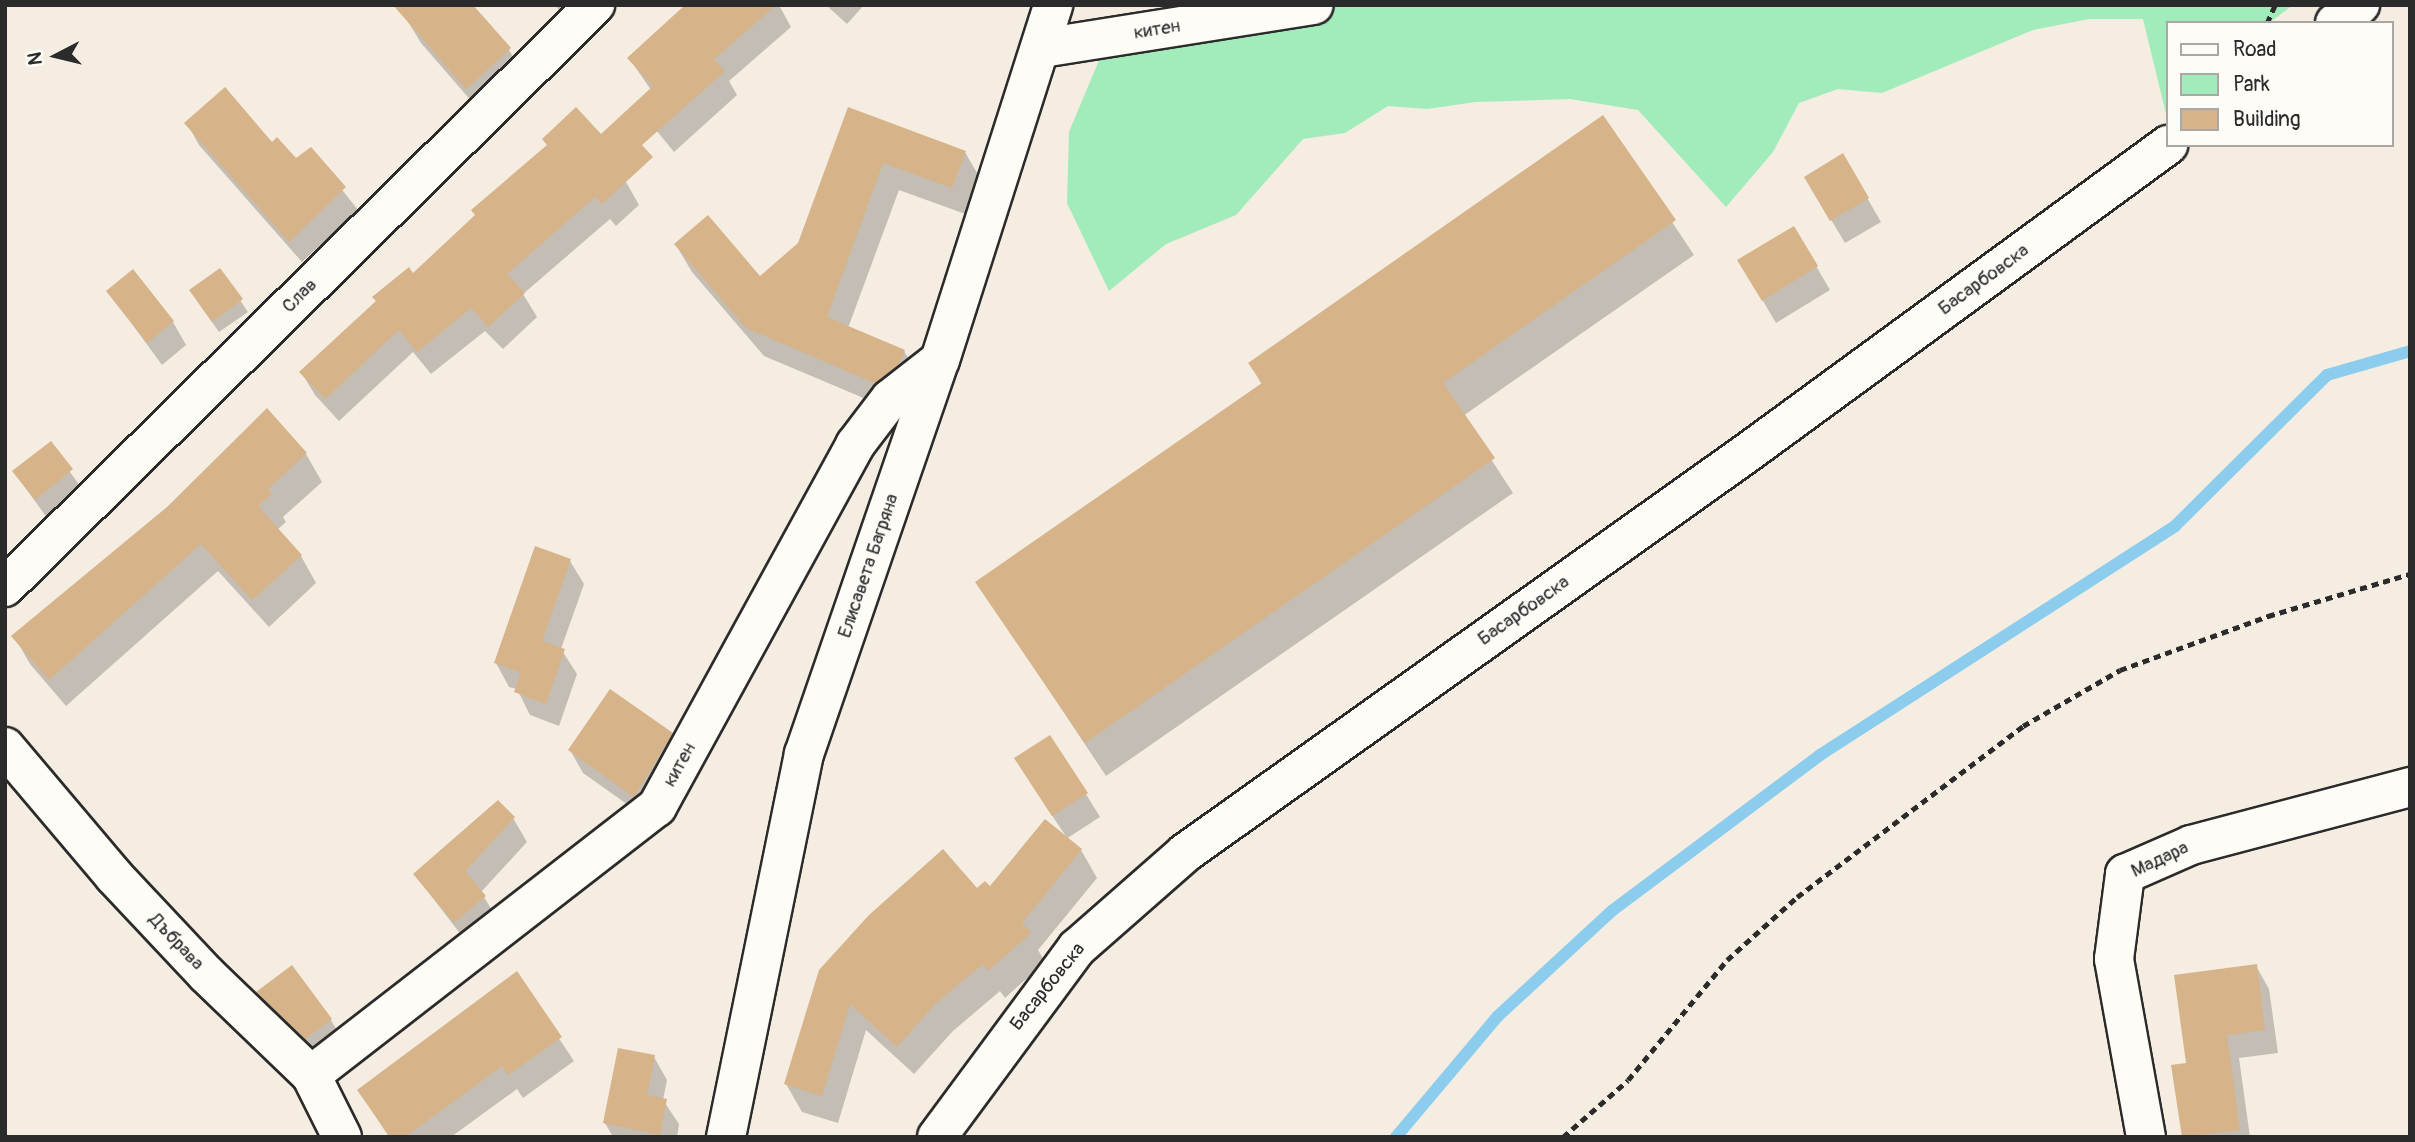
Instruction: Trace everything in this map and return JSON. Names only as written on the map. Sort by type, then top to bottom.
[{"type":"street","name":"Слав","points":[[5,587],[595,5]]},
{"type":"street","name":"Елисавета Багряна","points":[[726,1137],[804,754],[940,360],[1042,48],[1053,5]]},
{"type":"street","name":"китен","points":[[1042,48],[1314,5]]},
{"type":"street","points":[[2338,21],[2360,5]]},
{"type":"street","name":"Басарбовска","points":[[937,1137],[1077,948],[1185,853],[1751,450],[2166,146]]},
{"type":"street","name":"китен","points":[[312,1075],[657,807],[855,444],[890,399],[940,360]]},
{"type":"street","name":"Дъбрава","points":[[5,747],[206,974],[312,1075],[342,1137]]},
{"type":"street","name":"Мадара","points":[[2146,1137],[2114,959],[2125,874],[2191,845],[2410,787]]},
{"type":"path","points":[[2268,21],[2275,5]]},
{"type":"path","points":[[1563,1137],[1628,1080],[1727,960],[1797,897],[2023,726],[2120,670],[2268,616],[2410,574]]},
{"type":"green space","points":[[1264,5],[2293,5],[2272,21],[2166,21],[2166,114],[2143,19],[2089,19],[2033,30],[1882,93],[1838,89],[1799,103],[1773,152],[1726,207],[1638,110],[1570,99],[1476,102],[1427,109],[1388,106],[1345,133],[1303,139],[1236,215],[1166,244],[1109,291],[1067,203],[1069,132],[1110,34]]},
{"type":"building","points":[[393,5],[473,5],[511,48],[466,89]]},
{"type":"building","points":[[685,5],[776,5],[714,59],[725,71],[642,145],[653,157],[602,204],[595,197],[507,274],[525,293],[488,327],[471,308],[417,352],[399,330],[325,399],[299,372],[376,301],[372,297],[409,267],[413,273],[475,215],[471,210],[547,145],[542,139],[576,107],[601,134],[653,86],[627,58]]},
{"type":"building","points":[[225,87],[272,142],[277,137],[296,158],[311,147],[346,187],[289,242],[184,123]]},
{"type":"building","points":[[848,107],[966,151],[952,188],[883,163],[827,317],[905,350],[899,364],[875,383],[746,328],[674,244],[708,215],[760,276],[798,243]]},
{"type":"building","points":[[1603,115],[1676,220],[1443,383],[1495,458],[1085,743],[975,582],[1262,383],[1248,363]]},
{"type":"building","points":[[1843,153],[1869,198],[1830,221],[1804,177]]},
{"type":"building","points":[[1794,226],[1818,266],[1762,301],[1737,260]]},
{"type":"building","points":[[220,268],[243,299],[212,322],[189,290]]},
{"type":"building","points":[[133,269],[174,321],[147,343],[106,291]]},
{"type":"building","points":[[267,408],[307,453],[268,489],[272,494],[258,506],[302,555],[252,600],[201,544],[49,680],[11,636],[167,507]]},
{"type":"building","points":[[51,441],[73,469],[35,500],[12,471]]},
{"type":"building","points":[[535,546],[571,559],[542,641],[565,649],[546,704],[514,692],[521,673],[494,663]]},
{"type":"building","points":[[610,689],[673,733],[634,797],[568,750]]},
{"type":"building","points":[[1050,735],[1088,793],[1052,816],[1014,758]]},
{"type":"building","points":[[498,800],[515,817],[465,871],[486,896],[454,923],[413,874]]},
{"type":"building","points":[[1045,819],[1082,849],[1022,923],[1031,933],[988,971],[983,964],[937,1002],[897,1047],[850,1004],[822,1096],[784,1084],[819,970],[869,915],[943,849],[977,888],[985,881],[990,886]]},
{"type":"building","points":[[2257,964],[2265,1030],[2227,1035],[2240,1130],[2182,1137],[2171,1065],[2186,1063],[2174,975]]},
{"type":"building","points":[[292,965],[332,1019],[305,1039],[256,992]]},
{"type":"building","points":[[517,971],[562,1037],[508,1075],[502,1066],[405,1137],[390,1137],[357,1090]]},
{"type":"building","points":[[618,1048],[655,1055],[647,1095],[667,1099],[660,1135],[603,1123]]},
{"type":"waterway","points":[[1396,1137],[1498,1016],[1613,910],[1820,755],[2175,526],[2327,375],[2410,351]]}]
